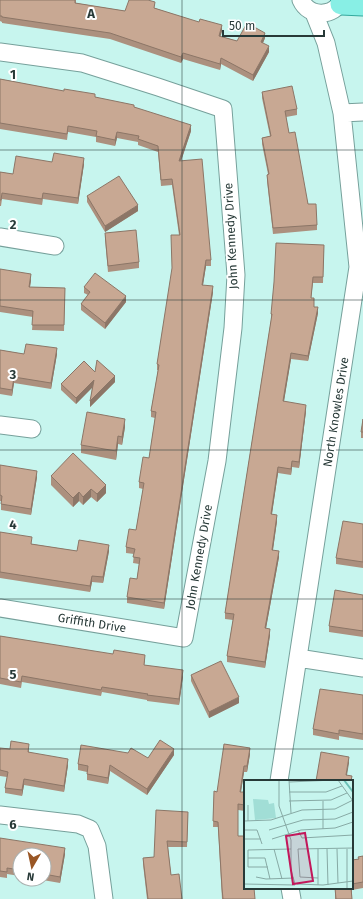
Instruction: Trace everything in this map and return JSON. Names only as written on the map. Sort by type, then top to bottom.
[{"type":"main road","points":[[340,4],[363,5]]},
{"type":"street","points":[[301,0],[307,9],[314,13],[329,13],[340,4]]},
{"type":"street","name":"North Knowles Drive","points":[[326,43],[340,4]]},
{"type":"street","name":"North Knowles Drive","points":[[279,780],[358,267],[342,113],[326,43],[314,13]]},
{"type":"street","name":"John Kennedy Drive","points":[[0,52],[82,63],[223,109],[236,275],[233,328],[217,461],[184,638]]},
{"type":"street","points":[[342,113],[363,112]]},
{"type":"street","points":[[0,237],[55,246]]},
{"type":"street","points":[[0,425],[32,429]]},
{"type":"street","name":"Griffith Drive","points":[[0,608],[184,638]]},
{"type":"street","points":[[298,658],[363,668]]},
{"type":"street","points":[[0,815],[78,824],[90,829],[97,846],[104,899]]},
{"type":"street","points":[[290,889],[292,899]]},
{"type":"building","points":[[0,0],[75,0],[75,3],[125,11],[129,0],[148,0],[155,2],[154,8],[199,22],[200,19],[222,25],[219,36],[237,41],[247,23],[265,33],[261,42],[269,46],[253,75],[221,58],[220,64],[183,53],[181,57],[110,33],[2,17],[0,16]]},
{"type":"building","points":[[0,79],[64,91],[64,89],[95,94],[95,97],[134,105],[134,107],[191,125],[179,161],[202,159],[211,260],[206,260],[202,285],[213,286],[164,603],[127,597],[130,578],[137,579],[140,558],[133,557],[135,549],[126,547],[129,529],[136,530],[144,483],[139,482],[143,457],[149,458],[156,412],[151,411],[159,365],[157,364],[172,268],[171,235],[180,235],[172,179],[161,180],[158,146],[138,139],[139,136],[117,132],[115,140],[96,136],[97,131],[68,126],[67,134],[0,123]]},
{"type":"building","points":[[292,86],[297,109],[285,111],[289,133],[295,132],[308,204],[316,204],[317,225],[273,228],[267,175],[269,174],[262,138],[271,136],[262,92]]},
{"type":"building","points":[[54,153],[84,158],[78,198],[43,193],[42,199],[2,193],[0,200],[0,172],[13,174],[16,156],[52,162]]},
{"type":"building","points":[[119,176],[138,205],[105,226],[87,196]]},
{"type":"building","points":[[136,230],[139,262],[108,266],[105,233]]},
{"type":"building","points":[[276,243],[324,245],[323,277],[313,277],[311,298],[314,298],[314,307],[318,307],[308,356],[291,353],[283,401],[306,405],[299,462],[292,461],[291,469],[278,467],[271,514],[277,515],[272,550],[279,551],[265,628],[270,629],[265,662],[227,656],[234,614],[225,613],[272,314]]},
{"type":"building","points":[[0,269],[31,274],[29,287],[65,288],[64,325],[32,325],[33,311],[0,306]]},
{"type":"building","points":[[95,273],[126,296],[105,323],[81,304],[90,292],[84,287]]},
{"type":"building","points":[[26,344],[57,348],[51,383],[14,377],[12,390],[0,388],[0,350],[24,354]]},
{"type":"building","points":[[97,360],[115,376],[90,401],[94,380],[76,398],[61,384],[84,361],[95,372]]},
{"type":"building","points":[[87,412],[125,419],[122,437],[118,436],[116,451],[81,445]]},
{"type":"building","points":[[363,419],[363,432],[361,432]]},
{"type":"building","points":[[73,453],[106,485],[97,494],[91,489],[83,497],[79,492],[73,498],[51,476]]},
{"type":"building","points":[[0,465],[37,471],[31,509],[1,504],[2,496],[0,495]]},
{"type":"building","points":[[343,521],[363,524],[363,562],[336,558]]},
{"type":"building","points":[[0,532],[32,537],[31,544],[77,551],[79,540],[109,545],[103,577],[92,576],[90,586],[0,572]]},
{"type":"building","points":[[335,590],[363,595],[363,631],[329,626]]},
{"type":"building","points":[[0,636],[113,654],[114,650],[145,655],[144,665],[183,670],[179,699],[102,687],[101,690],[22,676],[21,682],[0,678]]},
{"type":"building","points":[[221,661],[239,697],[209,712],[191,675]]},
{"type":"building","points":[[320,689],[363,695],[363,734],[339,730],[339,734],[313,729]]},
{"type":"building","points":[[160,740],[174,749],[147,789],[110,765],[108,778],[87,774],[88,766],[78,764],[81,745],[128,753],[131,748],[148,758]]},
{"type":"building","points":[[11,741],[29,744],[28,752],[68,759],[64,786],[24,779],[22,790],[5,788],[8,772],[0,770],[0,748],[10,749]]},
{"type":"building","points":[[224,744],[250,748],[247,766],[244,766],[240,792],[244,792],[244,805],[238,804],[238,836],[244,836],[244,889],[254,889],[255,899],[223,899],[218,822],[213,821],[214,791],[217,792]]},
{"type":"building","points":[[321,752],[349,757],[346,775],[352,776],[351,780],[316,780]]},
{"type":"building","points":[[156,810],[188,812],[187,842],[167,841],[171,875],[179,874],[182,899],[148,899],[143,858],[154,857]]},
{"type":"building","points":[[0,838],[65,848],[60,877],[52,876],[52,847],[12,847],[12,869],[7,868],[7,872],[0,871]]},
{"type":"building","points":[[363,856],[363,882],[353,884],[353,860],[359,859],[358,857]]},
{"type":"building","points":[[335,889],[351,889],[352,899],[336,899]]}]
